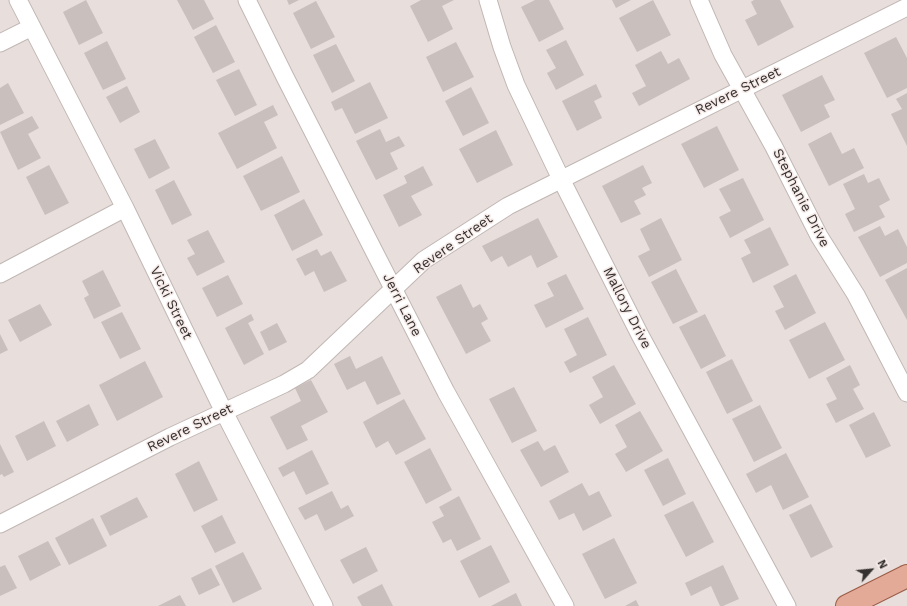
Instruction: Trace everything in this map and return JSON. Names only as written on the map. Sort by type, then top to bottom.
[{"type":"main road","points":[[847,606],[907,576]]},
{"type":"street","name":"Vicki Street","points":[[18,0],[125,208],[224,412],[324,606]]},
{"type":"street","name":"Jerri Lane","points":[[247,0],[446,392],[565,606]]},
{"type":"street","name":"Mallory Drive","points":[[488,0],[502,47],[516,84],[561,179],[640,335],[787,606]]},
{"type":"street","name":"Stephanie Drive","points":[[699,0],[723,56],[774,147],[819,236],[856,295],[907,393]]},
{"type":"street","name":"Revere Street","points":[[0,524],[170,437],[284,384],[308,370],[424,260],[508,206],[907,7]]},
{"type":"street","points":[[0,43],[32,28]]},
{"type":"street","points":[[0,274],[125,208]]},
{"type":"building","points":[[86,0],[103,33],[79,45],[63,12]]},
{"type":"building","points":[[177,0],[204,0],[214,19],[193,30]]},
{"type":"building","points":[[287,0],[299,0],[289,5]]},
{"type":"building","points":[[421,0],[454,0],[442,6],[453,29],[428,42],[410,6]]},
{"type":"building","points":[[535,0],[549,0],[564,29],[539,42],[521,7]]},
{"type":"building","points":[[612,0],[631,0],[616,8]]},
{"type":"building","points":[[653,0],[671,35],[637,52],[619,18]]},
{"type":"building","points":[[754,0],[780,0],[794,27],[758,46],[745,20],[757,14],[751,2]]},
{"type":"building","points":[[316,1],[335,37],[311,49],[293,13]]},
{"type":"building","points":[[216,25],[235,62],[213,73],[194,37]]},
{"type":"building","points":[[896,37],[907,58],[907,88],[887,98],[864,53]]},
{"type":"building","points":[[566,40],[584,75],[556,90],[547,73],[556,68],[546,50]]},
{"type":"building","points":[[107,41],[126,79],[103,90],[84,53]]},
{"type":"building","points":[[456,42],[474,77],[443,92],[426,57]]},
{"type":"building","points":[[336,44],[355,81],[332,93],[313,55]]},
{"type":"building","points":[[661,51],[668,64],[679,58],[690,79],[639,106],[632,93],[646,86],[635,65]]},
{"type":"building","points":[[239,69],[257,105],[235,116],[216,80]]},
{"type":"building","points":[[822,75],[835,100],[824,105],[830,117],[801,132],[782,95]]},
{"type":"building","points":[[370,82],[388,118],[355,134],[342,108],[335,111],[331,102]]},
{"type":"building","points":[[8,83],[24,113],[0,125],[0,88]]},
{"type":"building","points":[[596,84],[602,97],[594,101],[602,118],[577,131],[562,101]]},
{"type":"building","points":[[127,86],[140,112],[120,123],[106,97]]},
{"type":"building","points":[[471,87],[489,123],[463,136],[445,101]]},
{"type":"building","points":[[907,93],[907,146],[891,114],[902,109],[896,99]]},
{"type":"building","points":[[273,105],[278,115],[264,122],[277,148],[237,169],[218,133]]},
{"type":"building","points":[[32,116],[39,128],[28,134],[41,158],[18,170],[0,132]]},
{"type":"building","points":[[717,126],[739,170],[704,188],[681,144]]},
{"type":"building","points":[[380,129],[386,142],[399,136],[405,146],[390,153],[398,169],[376,180],[356,141]]},
{"type":"building","points":[[496,130],[513,165],[477,183],[459,149]]},
{"type":"building","points":[[831,132],[842,154],[854,148],[864,168],[829,186],[808,144]]},
{"type":"building","points":[[155,139],[170,168],[149,179],[134,149]]},
{"type":"building","points":[[282,156],[300,192],[261,211],[243,176]]},
{"type":"building","points":[[49,165],[69,203],[45,215],[26,177]]},
{"type":"building","points":[[643,165],[652,183],[642,188],[646,195],[634,201],[641,214],[621,223],[602,186]]},
{"type":"building","points":[[423,166],[433,185],[411,196],[422,215],[399,227],[383,195],[407,183],[404,176]]},
{"type":"building","points":[[864,174],[868,183],[879,178],[890,200],[879,206],[885,217],[854,232],[845,214],[855,209],[843,184]]},
{"type":"building","points":[[743,178],[764,220],[730,238],[719,217],[731,211],[719,189]]},
{"type":"building","points":[[174,180],[192,215],[172,225],[155,190]]},
{"type":"building","points":[[304,199],[323,235],[292,251],[274,215]]},
{"type":"building","points":[[538,218],[558,257],[537,268],[531,255],[508,267],[502,256],[491,262],[482,246]]},
{"type":"building","points":[[661,218],[682,260],[649,277],[638,256],[650,250],[640,229]]},
{"type":"building","points":[[880,226],[885,236],[898,229],[907,247],[907,263],[880,277],[858,237]]},
{"type":"building","points":[[770,227],[789,265],[753,283],[741,258],[751,253],[744,240]]},
{"type":"building","points":[[208,230],[225,262],[197,276],[187,258],[195,254],[187,240]]},
{"type":"building","points":[[317,249],[321,256],[331,251],[347,281],[324,292],[314,271],[305,276],[296,259]]},
{"type":"building","points":[[907,268],[907,320],[885,280]]},
{"type":"building","points":[[676,269],[698,312],[673,324],[651,282]]},
{"type":"building","points":[[103,270],[121,306],[94,319],[84,298],[89,295],[82,281]]},
{"type":"building","points":[[566,274],[584,309],[546,328],[534,305],[554,296],[547,283]]},
{"type":"building","points":[[796,274],[816,313],[785,330],[775,311],[784,307],[773,286]]},
{"type":"building","points":[[228,275],[243,304],[217,317],[202,288]]},
{"type":"building","points":[[461,284],[473,308],[480,304],[488,319],[481,323],[491,341],[466,354],[436,297]]},
{"type":"building","points":[[40,304],[52,325],[20,342],[8,320]]},
{"type":"building","points":[[122,312],[141,349],[120,359],[101,322]]},
{"type":"building","points":[[251,314],[254,320],[248,323],[264,354],[244,365],[225,328]]},
{"type":"building","points":[[705,314],[726,356],[701,369],[679,327]]},
{"type":"building","points":[[588,317],[607,355],[570,373],[564,362],[577,355],[564,329]]},
{"type":"building","points":[[825,322],[845,360],[809,379],[789,340]]},
{"type":"building","points":[[277,323],[287,342],[269,351],[260,332]]},
{"type":"building","points":[[0,334],[8,350],[0,354]]},
{"type":"building","points":[[350,356],[356,369],[382,356],[401,394],[377,405],[365,381],[347,390],[334,364]]},
{"type":"building","points":[[732,359],[753,401],[727,414],[706,372]]},
{"type":"building","points":[[145,361],[163,397],[117,421],[99,385]]},
{"type":"building","points":[[614,365],[636,404],[600,424],[589,405],[603,397],[592,377]]},
{"type":"building","points":[[850,365],[860,385],[853,389],[864,409],[836,423],[826,404],[837,399],[826,378]]},
{"type":"building","points":[[311,380],[328,412],[301,426],[308,440],[287,450],[270,417],[301,401],[295,388]]},
{"type":"building","points":[[514,387],[537,431],[512,443],[489,399]]},
{"type":"building","points":[[404,399],[426,439],[396,455],[388,441],[376,448],[363,422]]},
{"type":"building","points":[[89,404],[99,425],[67,442],[56,421]]},
{"type":"building","points":[[760,405],[782,448],[754,462],[732,419]]},
{"type":"building","points":[[640,411],[663,451],[626,472],[615,454],[627,447],[615,425]]},
{"type":"building","points":[[874,412],[891,446],[866,458],[849,425]]},
{"type":"building","points":[[44,421],[56,446],[27,461],[15,436]]},
{"type":"building","points":[[538,441],[544,451],[555,445],[569,472],[541,487],[520,450]]},
{"type":"building","points":[[0,444],[14,472],[4,477],[2,474],[0,475]]},
{"type":"building","points":[[430,448],[452,490],[426,504],[404,462]]},
{"type":"building","points":[[312,450],[329,484],[306,495],[294,471],[283,477],[278,468]]},
{"type":"building","points":[[786,453],[809,497],[783,510],[771,485],[756,493],[746,474]]},
{"type":"building","points":[[668,458],[686,494],[663,506],[644,470]]},
{"type":"building","points":[[199,461],[218,500],[194,512],[175,474]]},
{"type":"building","points":[[582,483],[589,496],[599,491],[612,516],[583,531],[574,513],[559,520],[549,501]]},
{"type":"building","points":[[332,491],[341,509],[348,505],[354,516],[325,531],[317,514],[305,520],[298,508]]},
{"type":"building","points":[[459,496],[481,539],[457,551],[451,539],[443,543],[432,522],[444,516],[439,507]]},
{"type":"building","points":[[137,497],[148,517],[110,536],[100,516]]},
{"type":"building","points":[[693,501],[714,542],[686,557],[664,515]]},
{"type":"building","points":[[811,504],[833,547],[811,558],[789,515]]},
{"type":"building","points":[[222,515],[236,543],[215,553],[201,526]]},
{"type":"building","points":[[93,518],[107,546],[69,565],[55,538]]},
{"type":"building","points":[[614,538],[637,583],[605,599],[582,554]]},
{"type":"building","points":[[48,541],[61,565],[30,581],[18,556]]},
{"type":"building","points":[[491,545],[510,582],[479,598],[460,561]]},
{"type":"building","points":[[366,547],[378,571],[353,584],[340,560]]},
{"type":"building","points":[[243,552],[262,589],[233,603],[215,566]]},
{"type":"building","points":[[5,565],[17,588],[0,596],[0,567]]},
{"type":"building","points":[[723,565],[739,599],[720,606],[711,586],[691,596],[685,583]]},
{"type":"building","points":[[211,568],[220,585],[199,595],[191,578]]},
{"type":"building","points":[[382,584],[393,606],[362,606],[357,597]]},
{"type":"building","points":[[516,593],[522,606],[491,606]]},
{"type":"building","points":[[180,595],[186,606],[158,606]]},
{"type":"building","points":[[636,600],[639,606],[625,606]]}]
